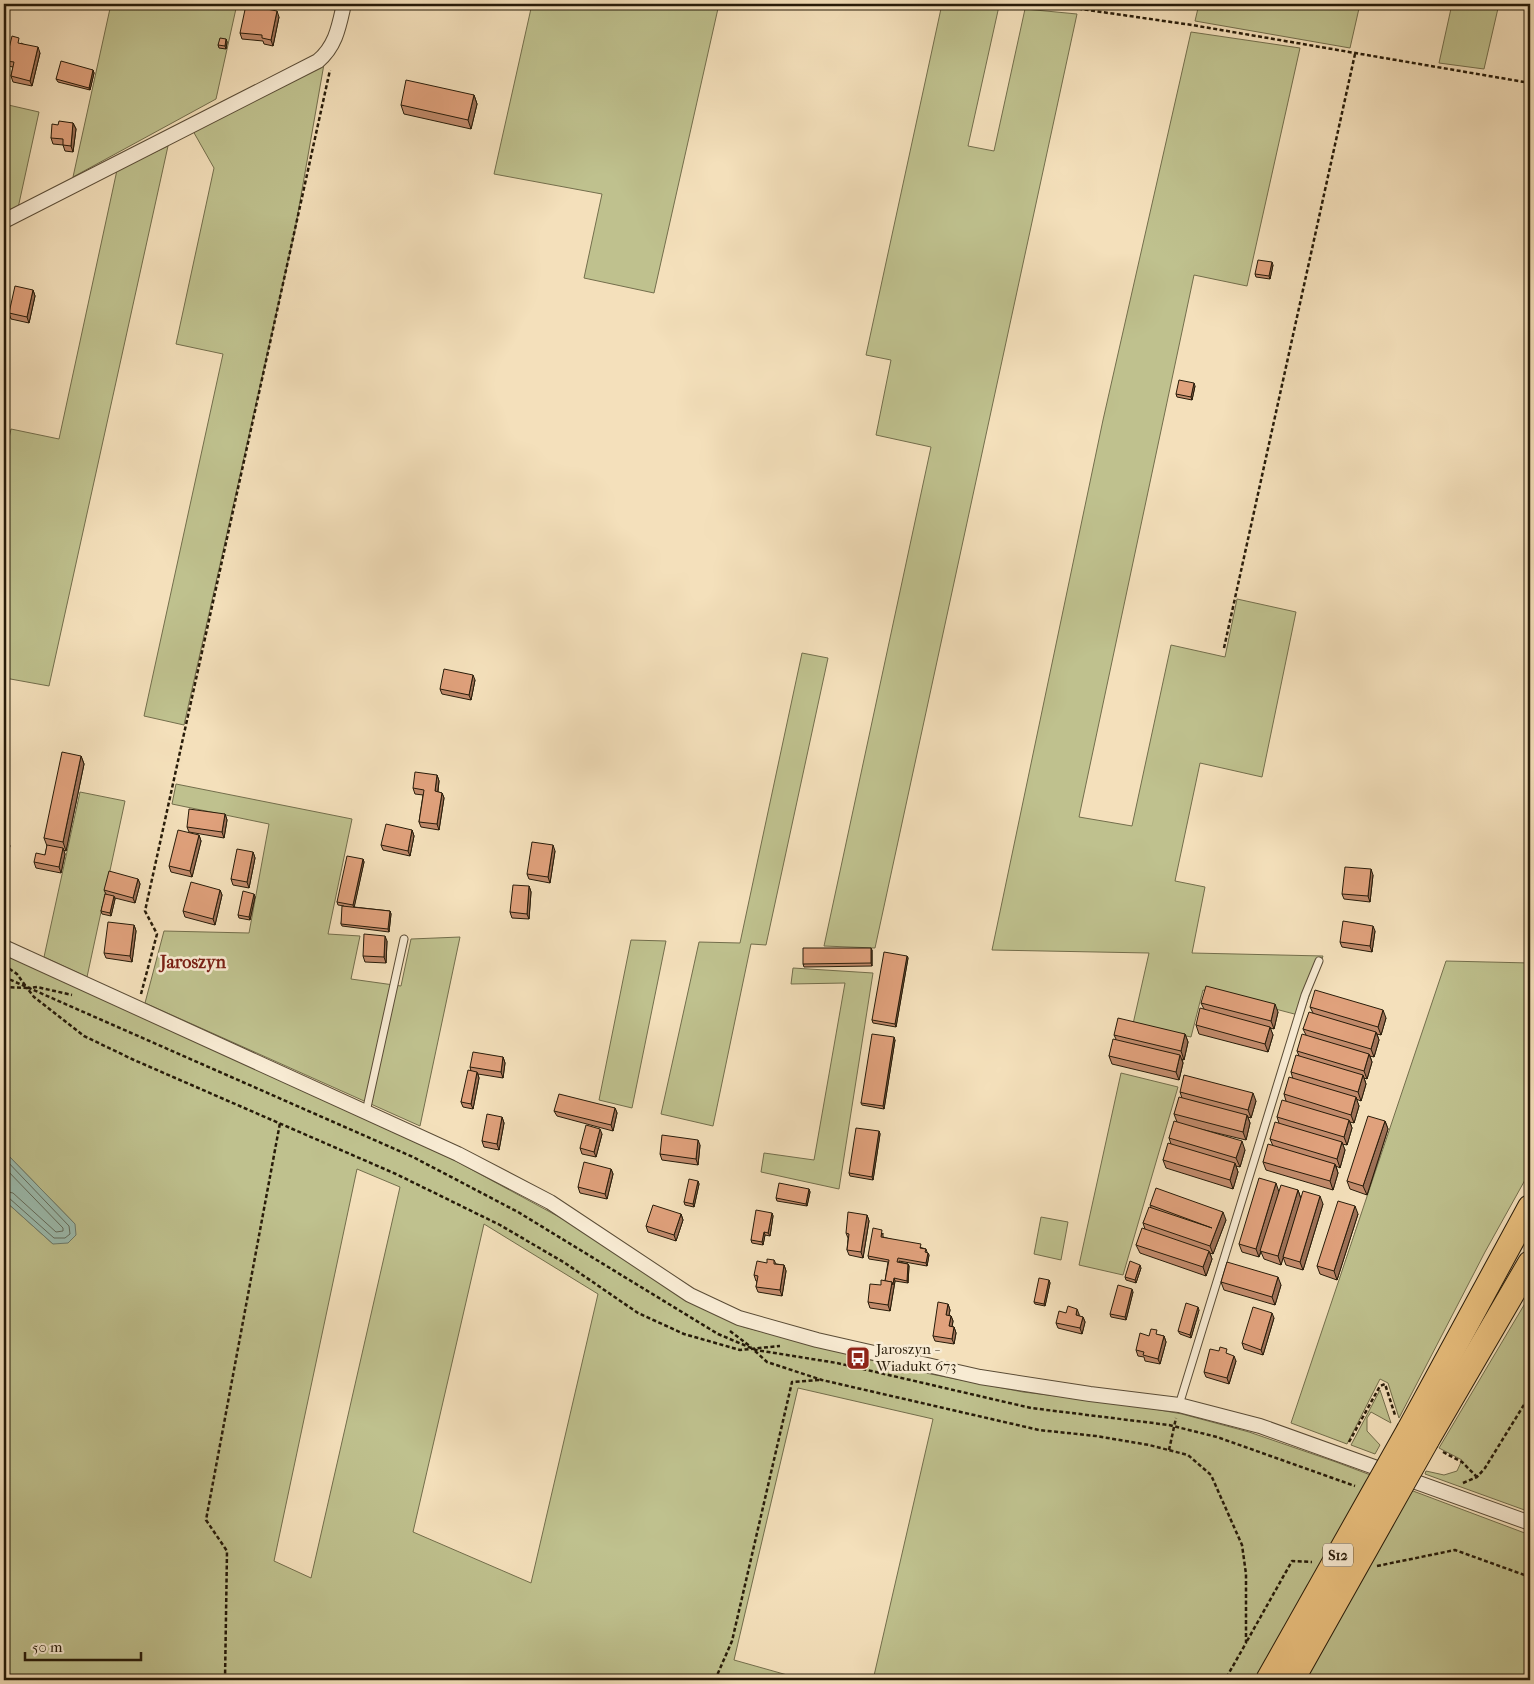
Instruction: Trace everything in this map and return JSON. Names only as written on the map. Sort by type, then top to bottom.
[{"type":"highway","name":"S12","points":[[1292,1680],[1418,1434],[1530,1207]]},
{"type":"highway","name":"S12","points":[[1268,1680],[1418,1434],[1530,1263]]},
{"type":"street","points":[[4,221],[292,76],[318,61],[328,53],[335,41],[344,4]]},
{"type":"street","points":[[4,947],[458,1154],[550,1202],[690,1295],[738,1318],[817,1340],[980,1377],[1090,1394],[1179,1405],[1260,1426],[1530,1523]]},
{"type":"lane","points":[[366,1112],[404,939]]},
{"type":"lane","points":[[1179,1405],[1305,995],[1319,961]]},
{"type":"path","points":[[1046,4],[1192,25],[1530,83]]},
{"type":"path","points":[[137,1008],[157,934],[145,911],[330,69],[328,53]]},
{"type":"path","points":[[1224,648],[1355,54]]},
{"type":"path","points":[[4,987],[27,988],[34,997],[84,1036],[396,1174],[500,1225],[565,1263],[638,1313],[684,1334],[740,1350],[788,1345]]},
{"type":"path","points":[[225,1680],[227,1552],[206,1520],[280,1124]]},
{"type":"path","points":[[727,1329],[767,1362],[822,1380],[1039,1430],[1096,1436],[1188,1455],[1211,1475],[1242,1545],[1246,1574],[1246,1643],[1225,1680]]},
{"type":"path","points":[[715,1680],[732,1642],[792,1382],[822,1380]]},
{"type":"path","points":[[1342,1455],[1380,1386],[1385,1384],[1418,1434],[1462,1462],[1477,1477]]},
{"type":"path","points":[[1445,1492],[1477,1477],[1519,1415],[1530,1395]]},
{"type":"path","points":[[1169,1450],[1175,1424]]},
{"type":"green space","points":[[111,4],[237,4],[216,99],[73,177]]},
{"type":"green space","points":[[532,4],[719,4],[654,293],[584,278],[602,194],[494,174]]},
{"type":"green space","points":[[942,4],[999,6],[968,146],[994,151],[1025,9],[1077,14],[875,948],[824,946],[931,447],[876,435],[891,360],[866,355]]},
{"type":"green space","points":[[1199,4],[1360,4],[1350,48],[1195,21]]},
{"type":"green space","points":[[1452,4],[1499,4],[1484,69],[1439,63]]},
{"type":"green space","points":[[1191,32],[1300,48],[1247,286],[1194,275],[1079,817],[1132,826],[1171,645],[1225,657],[1237,599],[1296,612],[1262,777],[1200,763],[1175,881],[1205,887],[1192,953],[1323,956],[1302,1016],[1203,990],[1191,1037],[1133,1024],[1149,953],[992,950],[1103,420]]},
{"type":"green space","points":[[324,64],[295,230],[184,725],[144,716],[223,354],[176,344],[214,168],[193,131]]},
{"type":"green space","points":[[4,104],[39,112],[18,208],[4,215]]},
{"type":"green space","points":[[168,146],[49,686],[5,678],[4,684],[4,461],[11,429],[59,439],[117,170]]},
{"type":"green space","points":[[802,653],[828,658],[766,945],[751,944],[713,1126],[661,1114],[699,942],[740,943]]},
{"type":"green space","points":[[176,784],[352,819],[328,934],[360,936],[351,979],[401,986],[411,939],[460,937],[420,1126],[145,1003],[164,931],[249,933],[269,824],[172,804]]},
{"type":"green space","points":[[80,792],[125,801],[87,977],[44,957]]},
{"type":"green space","points":[[631,940],[666,941],[632,1108],[599,1100]]},
{"type":"green space","points":[[4,954],[454,1160],[574,1225],[677,1293],[716,1315],[744,1327],[905,1369],[1023,1392],[1132,1405],[1182,1414],[1249,1432],[1336,1462],[1530,1535],[1530,1680],[873,1680],[933,1419],[798,1388],[734,1660],[805,1680],[4,1680],[4,1200],[53,1244],[75,1224],[4,1151]],"holes":[[[357,1169],[400,1187],[311,1578],[274,1561]],[[484,1224],[598,1294],[531,1583],[413,1532]]]},
{"type":"green space","points":[[1446,961],[1530,963],[1530,1171],[1485,1252],[1399,1418],[1388,1383],[1380,1379],[1347,1444],[1291,1423]]},
{"type":"green space","points":[[793,968],[873,973],[839,1189],[761,1172],[764,1153],[814,1160],[845,983],[791,984]]},
{"type":"green space","points":[[1121,1073],[1178,1087],[1123,1275],[1079,1265]]},
{"type":"green space","points":[[1041,1217],[1068,1222],[1061,1260],[1034,1254]]},
{"type":"green space","points":[[1530,1295],[1530,1512],[1425,1474],[1426,1471],[1444,1475],[1457,1471],[1462,1460],[1439,1448]]},
{"type":"green space","points":[[1380,1390],[1391,1423],[1371,1412],[1367,1418],[1367,1431],[1380,1445],[1375,1454],[1351,1445]]},
{"type":"water","points":[[4,1151],[75,1224],[76,1235],[68,1243],[53,1244],[4,1200]]},
{"type":"building","points":[[246,5],[277,11],[271,40],[262,38],[262,35],[240,33]]},
{"type":"building","points":[[12,36],[19,38],[18,43],[38,47],[30,81],[11,76],[14,62],[6,61]]},
{"type":"building","points":[[220,38],[226,39],[225,46],[218,45]]},
{"type":"building","points":[[61,61],[93,70],[89,88],[56,79]]},
{"type":"building","points":[[406,80],[474,95],[468,120],[401,105]]},
{"type":"building","points":[[59,121],[73,123],[71,146],[63,145],[63,139],[51,138],[52,124],[58,125]]},
{"type":"building","points":[[1258,260],[1272,262],[1269,276],[1255,274]]},
{"type":"building","points":[[15,286],[33,290],[27,317],[9,313]]},
{"type":"building","points":[[1179,380],[1194,383],[1191,397],[1176,394]]},
{"type":"building","points":[[444,669],[473,675],[469,695],[440,689]]},
{"type":"building","points":[[62,752],[81,756],[63,842],[44,838]]},
{"type":"building","points":[[415,772],[437,775],[435,791],[442,793],[437,824],[419,822],[424,790],[413,788]]},
{"type":"building","points":[[189,809],[225,814],[222,832],[187,827]]},
{"type":"building","points":[[386,824],[412,830],[408,851],[381,845]]},
{"type":"building","points":[[178,830],[199,835],[190,871],[169,866]]},
{"type":"building","points":[[4,839],[8,840],[4,854]]},
{"type":"building","points":[[532,842],[553,845],[548,877],[527,874]]},
{"type":"building","points":[[47,845],[63,848],[59,867],[34,862],[36,853],[45,855]]},
{"type":"building","points":[[237,849],[253,852],[247,882],[231,879]]},
{"type":"building","points":[[347,856],[363,859],[353,905],[337,902]]},
{"type":"building","points":[[1345,867],[1371,869],[1368,896],[1342,894]]},
{"type":"building","points":[[109,871],[138,879],[133,898],[104,890]]},
{"type":"building","points":[[191,882],[220,890],[213,919],[183,911]]},
{"type":"building","points":[[513,885],[529,886],[527,914],[510,912]]},
{"type":"building","points":[[243,891],[254,894],[249,917],[238,915]]},
{"type":"building","points":[[105,894],[114,896],[110,913],[101,911]]},
{"type":"building","points":[[342,906],[390,911],[388,929],[341,924]]},
{"type":"building","points":[[1343,921],[1373,926],[1370,946],[1340,942]]},
{"type":"building","points":[[108,922],[134,925],[130,956],[104,953]]},
{"type":"building","points":[[364,934],[385,936],[384,957],[363,956]]},
{"type":"building","points":[[803,948],[871,948],[871,963],[803,964]]},
{"type":"building","points":[[884,952],[907,956],[895,1024],[872,1020]]},
{"type":"building","points":[[1206,986],[1275,1004],[1271,1021],[1201,1003]]},
{"type":"building","points":[[1315,990],[1383,1010],[1378,1027],[1310,1007]]},
{"type":"building","points":[[1200,1008],[1270,1027],[1265,1044],[1196,1025]]},
{"type":"building","points":[[1309,1012],[1376,1032],[1371,1049],[1303,1029]]},
{"type":"building","points":[[1118,1018],[1185,1034],[1181,1051],[1114,1035]]},
{"type":"building","points":[[872,1034],[894,1037],[883,1106],[861,1103]]},
{"type":"building","points":[[1302,1034],[1369,1054],[1364,1071],[1297,1051]]},
{"type":"building","points":[[1113,1039],[1180,1055],[1176,1072],[1109,1056]]},
{"type":"building","points":[[473,1052],[503,1057],[501,1072],[470,1067]]},
{"type":"building","points":[[1296,1055],[1363,1075],[1358,1092],[1291,1072]]},
{"type":"building","points":[[468,1070],[477,1072],[471,1104],[461,1102]]},
{"type":"building","points":[[1184,1075],[1253,1093],[1248,1110],[1180,1092]]},
{"type":"building","points":[[1289,1077],[1356,1097],[1351,1115],[1284,1094]]},
{"type":"building","points":[[559,1094],[615,1108],[611,1125],[554,1111]]},
{"type":"building","points":[[1179,1097],[1247,1115],[1243,1132],[1174,1114]]},
{"type":"building","points":[[1282,1100],[1349,1120],[1344,1137],[1277,1117]]},
{"type":"building","points":[[487,1114],[502,1117],[497,1144],[482,1141]]},
{"type":"building","points":[[1368,1116],[1385,1121],[1363,1186],[1347,1181]]},
{"type":"building","points":[[1174,1121],[1242,1141],[1236,1158],[1169,1138]]},
{"type":"building","points":[[1275,1122],[1342,1142],[1337,1159],[1270,1139]]},
{"type":"building","points":[[586,1125],[600,1129],[594,1152],[580,1148]]},
{"type":"building","points":[[856,1128],[879,1131],[872,1177],[849,1173]]},
{"type":"building","points":[[662,1135],[698,1140],[696,1159],[660,1154]]},
{"type":"building","points":[[1168,1143],[1235,1163],[1230,1180],[1163,1160]]},
{"type":"building","points":[[1268,1144],[1335,1164],[1330,1181],[1263,1162]]},
{"type":"building","points":[[584,1162],[611,1169],[605,1194],[578,1187]]},
{"type":"building","points":[[1259,1178],[1276,1183],[1256,1249],[1239,1244]]},
{"type":"building","points":[[689,1179],[698,1181],[693,1204],[684,1202]]},
{"type":"building","points":[[779,1183],[809,1189],[806,1204],[776,1198]]},
{"type":"building","points":[[1281,1185],[1298,1190],[1278,1256],[1260,1251]]},
{"type":"building","points":[[1156,1188],[1223,1212],[1210,1246],[1143,1223],[1149,1207],[1212,1228],[1150,1205]]},
{"type":"building","points":[[1303,1191],[1320,1196],[1300,1262],[1283,1257]]},
{"type":"building","points":[[1338,1201],[1355,1206],[1334,1271],[1317,1266]]},
{"type":"building","points":[[653,1205],[681,1214],[674,1235],[646,1226]]},
{"type":"building","points":[[756,1210],[772,1213],[768,1233],[764,1232],[762,1242],[751,1240]]},
{"type":"building","points":[[848,1212],[867,1215],[861,1252],[847,1250],[849,1234],[846,1233]]},
{"type":"building","points":[[873,1228],[882,1230],[881,1237],[921,1244],[920,1248],[926,1249],[925,1252],[928,1253],[926,1263],[898,1258],[897,1262],[908,1264],[907,1281],[894,1278],[893,1285],[892,1282],[885,1281],[889,1260],[868,1256]]},
{"type":"building","points":[[1142,1228],[1209,1251],[1203,1267],[1136,1245]]},
{"type":"building","points":[[767,1259],[774,1260],[774,1264],[784,1265],[780,1290],[756,1287],[758,1276],[754,1275],[757,1261],[767,1263]]},
{"type":"building","points":[[1130,1261],[1140,1265],[1135,1280],[1125,1277]]},
{"type":"building","points":[[1227,1262],[1278,1277],[1272,1297],[1221,1282]]},
{"type":"building","points":[[1039,1278],[1049,1280],[1044,1304],[1034,1302]]},
{"type":"building","points":[[881,1280],[892,1282],[888,1305],[868,1302],[870,1284],[881,1285]]},
{"type":"building","points":[[1118,1285],[1132,1289],[1125,1317],[1110,1314]]},
{"type":"building","points":[[938,1302],[948,1304],[946,1315],[951,1316],[949,1326],[954,1327],[952,1339],[933,1336]]},
{"type":"building","points":[[1186,1303],[1198,1307],[1190,1335],[1178,1331]]},
{"type":"building","points":[[1068,1306],[1077,1309],[1076,1315],[1083,1317],[1080,1328],[1056,1323],[1059,1311],[1066,1313]]},
{"type":"building","points":[[1253,1307],[1272,1313],[1261,1350],[1242,1343]]},
{"type":"building","points":[[1151,1329],[1157,1330],[1156,1334],[1164,1336],[1158,1359],[1143,1355],[1144,1352],[1136,1350],[1140,1333],[1149,1336]]},
{"type":"building","points":[[1220,1347],[1227,1349],[1226,1353],[1234,1356],[1227,1378],[1204,1372],[1210,1349],[1219,1351]]},
{"type":"place","name":"Jaroszyn - Wiadukt 673","points":[[858,1358]]},
{"type":"district","name":"Jaroszyn","points":[[193,962]]}]
